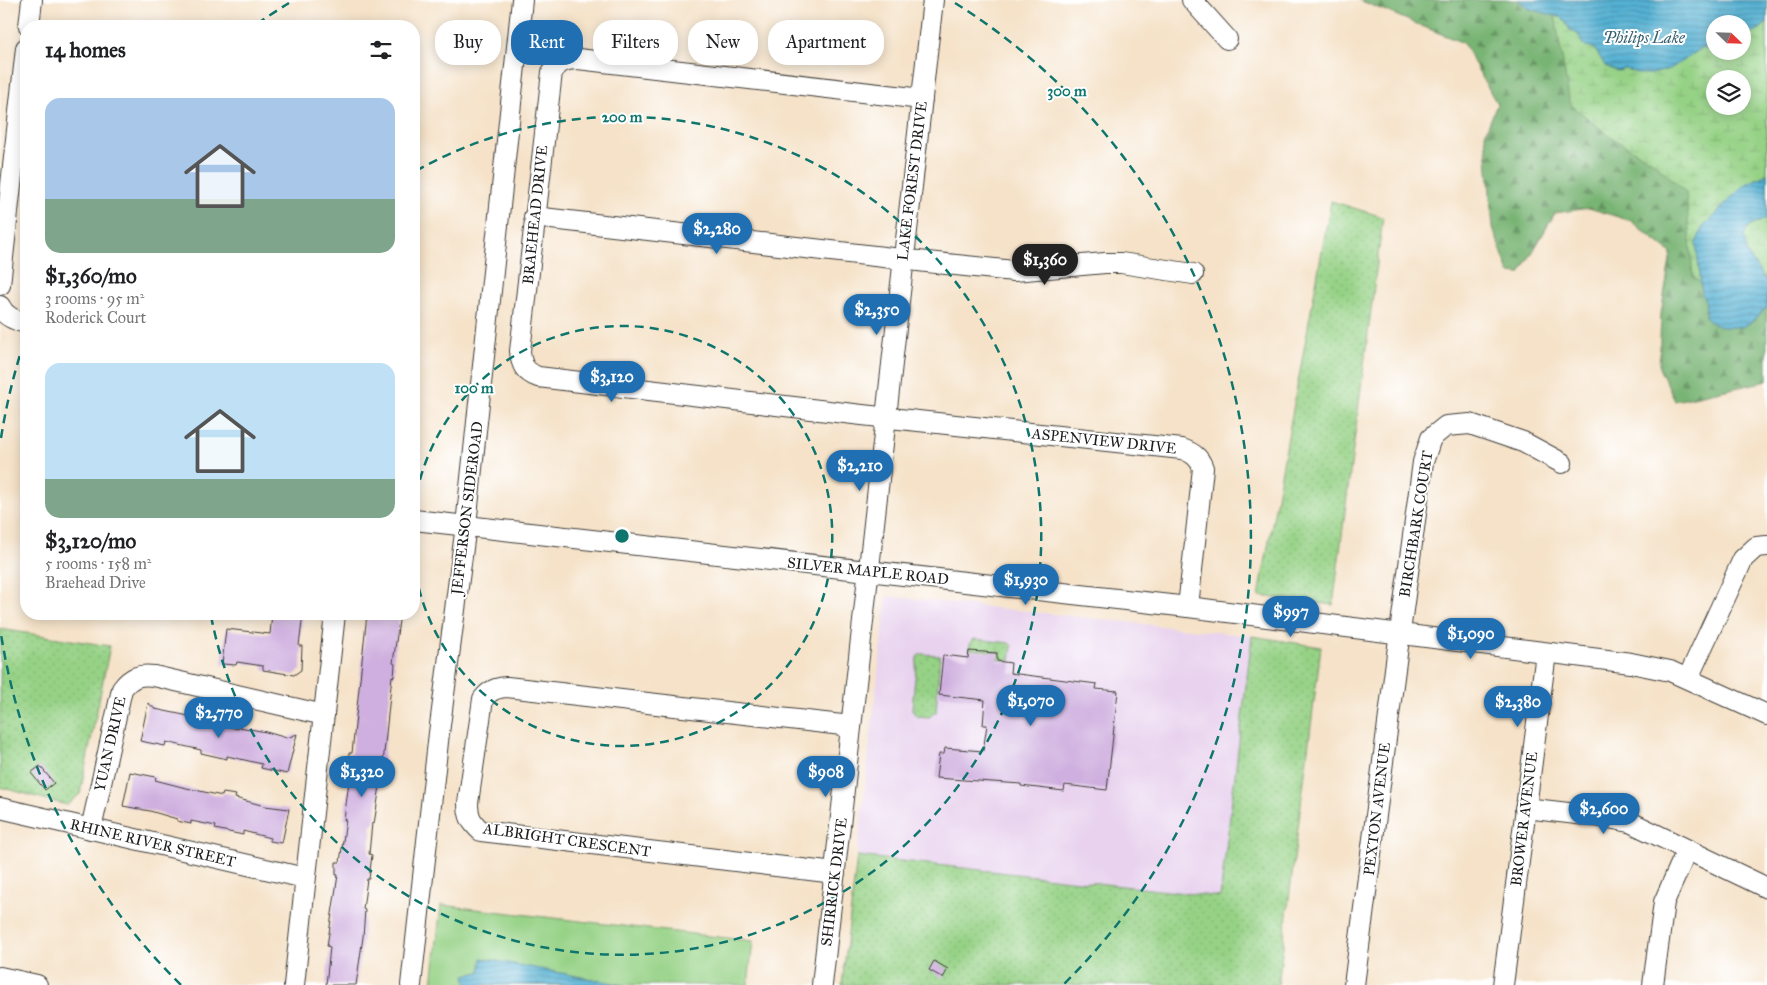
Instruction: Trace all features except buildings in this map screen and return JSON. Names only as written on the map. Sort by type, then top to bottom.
[{"type":"street","points":[[30,20],[32,0]]},
{"type":"street","name":"JEFFERSON SIDEROAD","points":[[411,985],[439,733],[466,525],[522,0]]},
{"type":"street","name":"LAKE FOREST DRIVE","points":[[869,571],[933,0]]},
{"type":"street","points":[[1192,0],[1228,39]]},
{"type":"street","name":"BRAEHEAD DRIVE","points":[[886,417],[538,377],[531,374],[525,369],[521,361],[520,351],[534,217],[552,72],[558,64],[568,59],[922,99]]},
{"type":"street","points":[[0,286],[20,103]]},
{"type":"street","points":[[534,217],[1014,271],[1121,263],[1193,274]]},
{"type":"street","points":[[1,309],[12,320],[20,322]]},
{"type":"street","name":"ASPENVIEW DRIVE","points":[[886,417],[1182,449],[1192,453],[1200,459],[1204,468],[1188,607]]},
{"type":"street","name":"BIRCHBARK COURT","points":[[1399,634],[1423,462],[1431,438],[1446,426],[1470,424],[1523,442],[1562,463]]},
{"type":"street","name":"SILVER MAPLE ROAD","points":[[420,521],[1188,607],[1658,668],[1670,670],[1767,715]]},
{"type":"street","points":[[1688,678],[1743,559],[1756,547],[1767,546]]},
{"type":"street","name":"SHIRRICK DRIVE","points":[[822,985],[869,571]]},
{"type":"street","points":[[294,985],[334,620]]},
{"type":"street","name":"PEXTON AVENUE","points":[[1354,985],[1399,634]]},
{"type":"street","name":"BROWER AVENUE","points":[[1503,985],[1546,653]]},
{"type":"street","name":"YUAN DRIVE","points":[[91,829],[122,689],[135,676],[154,676],[324,715]]},
{"type":"street","name":"ALBRIGHT CRESCENT","points":[[835,873],[480,831],[468,815],[468,803],[483,699],[496,688],[507,687],[852,726]]},
{"type":"street","name":"RHINE RIVER STREET","points":[[0,808],[305,878]]},
{"type":"street","points":[[1525,808],[1630,822],[1767,888]]},
{"type":"street","points":[[1653,985],[1664,902],[1686,850]]},
{"type":"street","points":[[0,977],[37,985]]},
{"type":"shaded area","points":[[887,596],[1252,636],[1221,897],[857,856]]},
{"type":"green space","points":[[1359,0],[1547,0],[1706,48],[1706,60],[1751,60],[1751,34],[1767,5],[1767,381],[1675,401],[1659,368],[1661,314],[1671,253],[1631,221],[1589,208],[1555,213],[1520,274],[1509,273],[1493,228],[1485,134],[1497,104],[1463,43]]},
{"type":"green space","points":[[1553,4],[1706,38],[1706,60],[1751,60],[1751,18],[1767,5],[1767,273],[1754,283],[1723,293],[1693,278],[1686,192],[1651,160],[1612,138],[1570,104]]},
{"type":"green space","points":[[1331,201],[1383,217],[1333,605],[1259,596]]},
{"type":"green space","points":[[0,629],[110,646],[80,794],[67,805],[0,787]]},
{"type":"green space","points":[[1252,636],[1321,647],[1278,985],[842,985],[857,856],[1220,897]]},
{"type":"green space","points":[[975,639],[1009,643],[1012,646],[1010,661],[998,659],[999,652],[969,649],[971,641]]},
{"type":"green space","points":[[920,654],[940,655],[936,712],[929,717],[916,716],[912,709],[917,658]]},
{"type":"green space","points":[[441,905],[753,941],[748,985],[432,985]]},
{"type":"water","name":"Philips Lake","points":[[1518,0],[1767,0],[1767,23],[1751,33],[1751,15],[1706,15],[1706,49],[1702,48],[1670,69],[1652,74],[1641,74],[1625,69],[1618,71],[1606,67],[1594,48],[1583,45],[1578,34],[1570,30],[1563,18],[1530,9]]},
{"type":"water","points":[[1767,174],[1767,218],[1747,228],[1744,236],[1747,253],[1767,283],[1767,307],[1750,323],[1742,327],[1722,327],[1713,324],[1705,317],[1706,303],[1702,294],[1696,244],[1702,228],[1744,185]]},
{"type":"water","points":[[482,958],[624,985],[467,985],[465,975],[480,972]]}]
